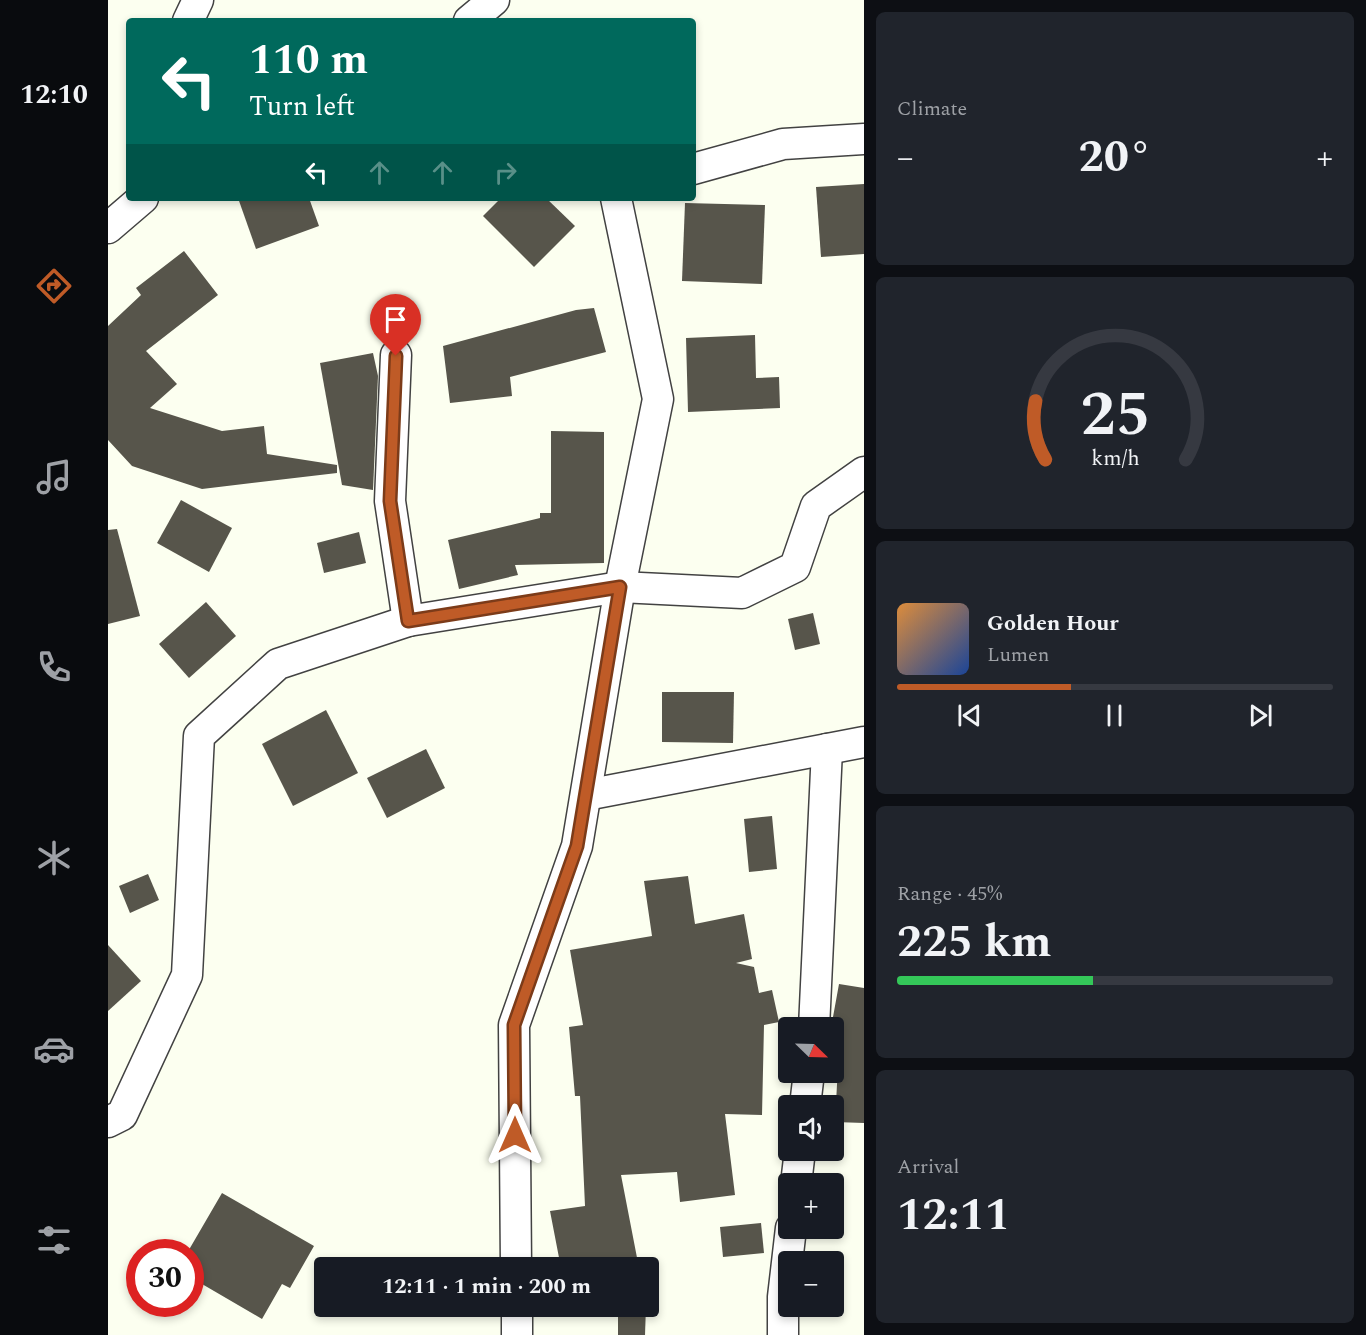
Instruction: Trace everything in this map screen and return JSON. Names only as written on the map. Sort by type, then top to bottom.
[{"type":"street","points":[[189,18],[198,0]]},
{"type":"street","points":[[473,18],[494,0]]},
{"type":"street","points":[[696,168],[783,144],[864,139]]},
{"type":"street","points":[[516,1257],[514,1025],[577,846],[620,587],[658,399],[617,201]]},
{"type":"street","points":[[396,356],[390,501],[408,621]]},
{"type":"street","points":[[108,1122],[122,1115],[187,975],[199,736],[278,664],[408,621],[620,587],[742,593],[795,567],[816,506],[864,472]]},
{"type":"street","points":[[585,795],[864,742]]},
{"type":"street","points":[[815,1017],[827,749]]},
{"type":"street","points":[[783,1335],[783,1297],[790,1239]]},
{"type":"street","points":[[517,1317],[517,1335]]},
{"type":"building","points":[[864,184],[864,254],[821,257],[816,187]]},
{"type":"building","points":[[239,201],[310,201],[319,226],[256,249]]},
{"type":"building","points":[[498,201],[549,201],[575,226],[534,267],[483,216]]},
{"type":"building","points":[[685,203],[765,205],[762,284],[682,281]]},
{"type":"building","points":[[184,251],[218,295],[146,351],[177,384],[150,408],[222,431],[264,426],[267,454],[337,465],[337,473],[202,489],[132,466],[108,440],[108,326],[141,295],[136,288]]},
{"type":"building","points":[[594,308],[606,352],[510,377],[512,396],[450,403],[443,346],[576,310]]},
{"type":"building","points":[[755,335],[756,378],[779,377],[780,408],[688,412],[686,338]]},
{"type":"building","points":[[373,353],[378,376],[373,490],[342,485],[320,363]]},
{"type":"building","points":[[551,431],[604,432],[604,563],[515,565],[518,575],[459,589],[448,540],[540,518],[540,513],[551,513]]},
{"type":"building","points":[[181,500],[232,528],[209,572],[157,543]]},
{"type":"building","points":[[117,529],[140,616],[108,624],[108,530]]},
{"type":"building","points":[[359,532],[366,563],[324,573],[317,543]]},
{"type":"building","points":[[206,602],[236,636],[189,678],[159,644]]},
{"type":"building","points":[[813,613],[820,644],[795,650],[788,619]]},
{"type":"building","points":[[662,692],[734,692],[733,743],[662,742]]},
{"type":"building","points":[[326,710],[358,773],[293,806],[262,744]]},
{"type":"building","points":[[426,749],[445,788],[387,818],[367,778]]},
{"type":"building","points":[[772,816],[777,869],[749,872],[744,819]]},
{"type":"building","points":[[148,874],[159,900],[130,913],[119,886]]},
{"type":"building","points":[[688,876],[695,924],[744,914],[752,959],[736,963],[754,967],[759,993],[772,990],[778,1017],[778,1022],[764,1025],[762,1115],[725,1114],[735,1195],[680,1202],[677,1172],[621,1175],[637,1257],[559,1257],[550,1211],[585,1206],[580,1096],[575,1096],[569,1027],[583,1025],[570,950],[652,936],[644,881]]},
{"type":"building","points":[[108,945],[141,981],[108,1011]]},
{"type":"building","points":[[839,984],[864,988],[864,1123],[844,1122],[844,1095],[836,1095],[837,1083],[844,1083],[844,1017],[833,1017]]},
{"type":"building","points":[[222,1193],[314,1246],[290,1288],[282,1284],[262,1319],[204,1285],[204,1239],[195,1239]]},
{"type":"building","points":[[761,1223],[764,1253],[723,1257],[720,1227]]},
{"type":"building","points":[[618,1317],[646,1317],[645,1335],[618,1335]]},
{"type":"route","points":[[396,356],[390,501],[408,621],[620,587],[577,846],[514,1025],[515,1135]]}]
